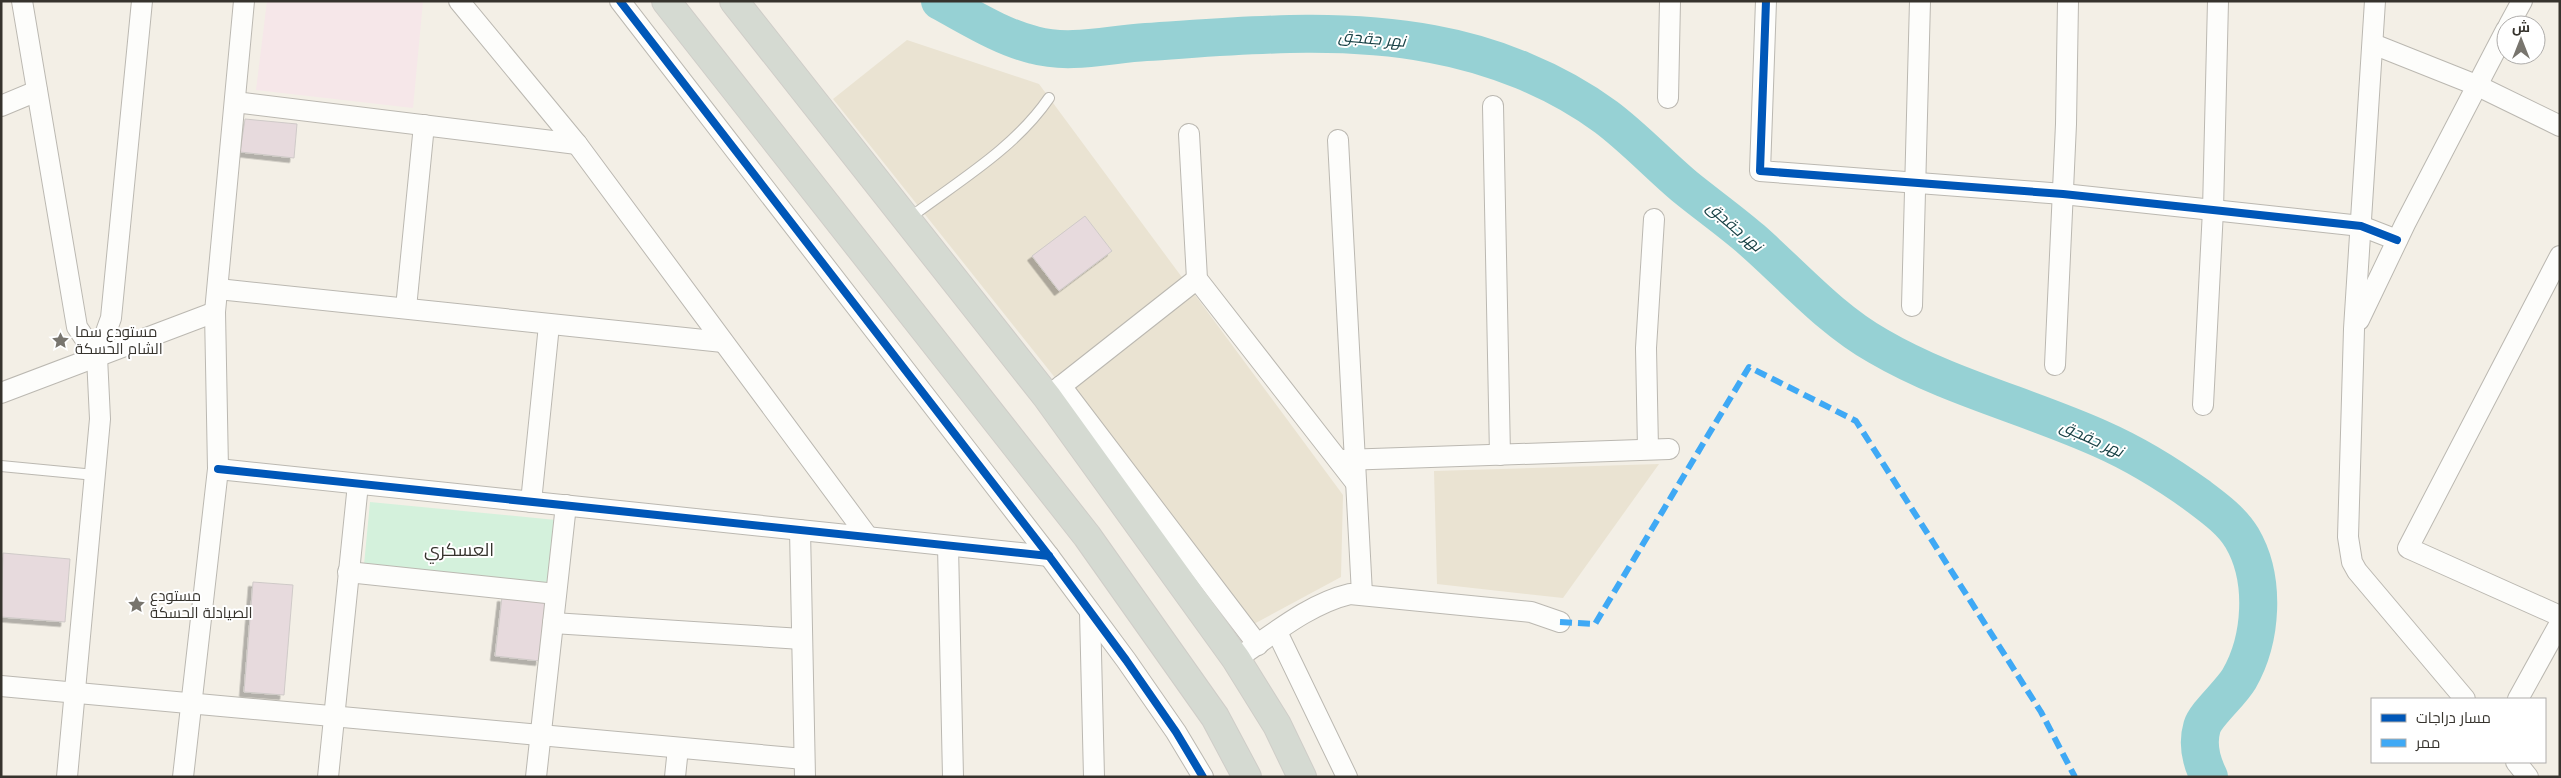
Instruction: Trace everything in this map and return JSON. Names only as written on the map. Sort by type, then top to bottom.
[{"type":"highway","points":[[666,1],[1086,536],[1215,717],[1247,777]]},
{"type":"highway","points":[[734,1],[908,220],[1054,391],[1247,652],[1277,725],[1302,777]]},
{"type":"street","points":[[22,1],[77,327],[97,358]]},
{"type":"street","points":[[67,777],[100,419],[97,358],[111,318],[142,1]]},
{"type":"street","points":[[183,777],[218,469],[215,312],[244,1]]},
{"type":"street","points":[[459,1],[577,144],[868,537]]},
{"type":"street","points":[[620,1],[1049,556],[1176,732],[1203,777]]},
{"type":"street","points":[[1668,98],[1670,1]]},
{"type":"street","points":[[1766,1],[1760,171],[2062,194],[2213,210],[2360,226],[2397,240]]},
{"type":"street","points":[[1912,306],[1920,1]]},
{"type":"street","points":[[2055,365],[2068,1]]},
{"type":"street","points":[[2203,405],[2213,210],[2218,1]]},
{"type":"street","points":[[2375,1],[2354,329],[2348,537],[2352,562],[2358,571],[2464,698]]},
{"type":"street","points":[[2514,15],[2522,1]]},
{"type":"street","points":[[2373,44],[2476,85],[2560,126]]},
{"type":"street","points":[[2354,329],[2397,240],[2496,48]]},
{"type":"street","points":[[1,106],[37,91]]},
{"type":"street","points":[[235,102],[577,144]]},
{"type":"street","points":[[1494,106],[1500,455]]},
{"type":"street","points":[[406,308],[424,125]]},
{"type":"street","points":[[1189,134],[1197,279],[1347,460],[1356,483],[1362,594]]},
{"type":"street","points":[[1338,140],[1347,460]]},
{"type":"street","points":[[1648,449],[1646,348],[1654,219]]},
{"type":"street","points":[[2560,256],[2408,548],[2560,616]]},
{"type":"street","points":[[1054,391],[1197,279]]},
{"type":"street","points":[[218,289],[723,342]]},
{"type":"street","points":[[1,393],[215,312]]},
{"type":"street","points":[[531,502],[549,324]]},
{"type":"street","points":[[1347,460],[1669,449]]},
{"type":"street","points":[[218,469],[1049,556]]},
{"type":"street","points":[[328,777],[358,484]]},
{"type":"street","points":[[536,777],[566,506]]},
{"type":"street","points":[[1,686],[678,748],[805,768],[800,530]]},
{"type":"street","points":[[948,546],[953,777]]},
{"type":"street","points":[[348,572],[556,594]]},
{"type":"street","points":[[1247,652],[1338,596],[1362,594],[1530,612],[1560,622]]},
{"type":"street","points":[[1090,612],[1094,777]]},
{"type":"street","points":[[553,623],[802,639]]},
{"type":"street","points":[[2519,698],[2560,623]]},
{"type":"street","points":[[1277,632],[1347,777]]},
{"type":"street","points":[[675,777],[678,748]]},
{"type":"street","points":[[2517,763],[2528,777]]},
{"type":"lane","points":[[908,220],[1015,138],[1035,118],[1049,98]]},
{"type":"lane","points":[[1,466],[95,475]]},
{"type":"shaded area","points":[[267,1],[423,1],[413,108],[256,90]]},
{"type":"shaded area","points":[[907,40],[1039,84],[1343,495],[1341,577],[1252,625],[833,99]]},
{"type":"shaded area","points":[[1659,464],[1563,598],[1437,584],[1434,471]]},
{"type":"green space","points":[[370,502],[556,520],[550,583],[364,565]]},
{"type":"building","points":[[245,119],[297,124],[294,158],[240,152]]},
{"type":"building","points":[[1085,216],[1112,251],[1059,291],[1032,256]]},
{"type":"building","points":[[3,553],[70,559],[65,622],[1,617]]},
{"type":"building","points":[[253,582],[293,585],[284,695],[244,692]]},
{"type":"building","points":[[502,597],[546,602],[540,661],[495,656]]},
{"type":"waterway","name":"نهر جقجق","points":[[940,1],[1010,37],[1048,48],[1076,49],[1146,42],[1289,34],[1361,35],[1397,38],[1455,49],[1501,62],[1545,81],[1587,104],[1606,117],[1684,186],[1752,240],[1812,296],[1860,335],[1932,373],[2073,427],[2126,451],[2187,488],[2228,520],[2242,538],[2250,554],[2258,590],[2258,609],[2253,646],[2247,663],[2239,679],[2208,716],[2202,727],[2201,752],[2209,777]]},
{"type":"marked path","points":[[1560,622],[1595,624],[1749,367],[1856,421],[2041,712],[2075,777]]},
{"type":"cycle path","points":[[620,1],[1049,556],[1126,660],[1176,732],[1203,777]]},
{"type":"cycle path","points":[[1766,1],[1760,171],[2063,194],[2361,226],[2397,240]]},
{"type":"cycle path","points":[[218,469],[1049,556]]},
{"type":"place","name":"مستودع سما الشام الحسكة","points":[[61,341]]},
{"type":"place","name":"مستودع الصيادلة الحسكة","points":[[136,605]]},
{"type":"district","name":"العسكري","points":[[459,550]]}]
